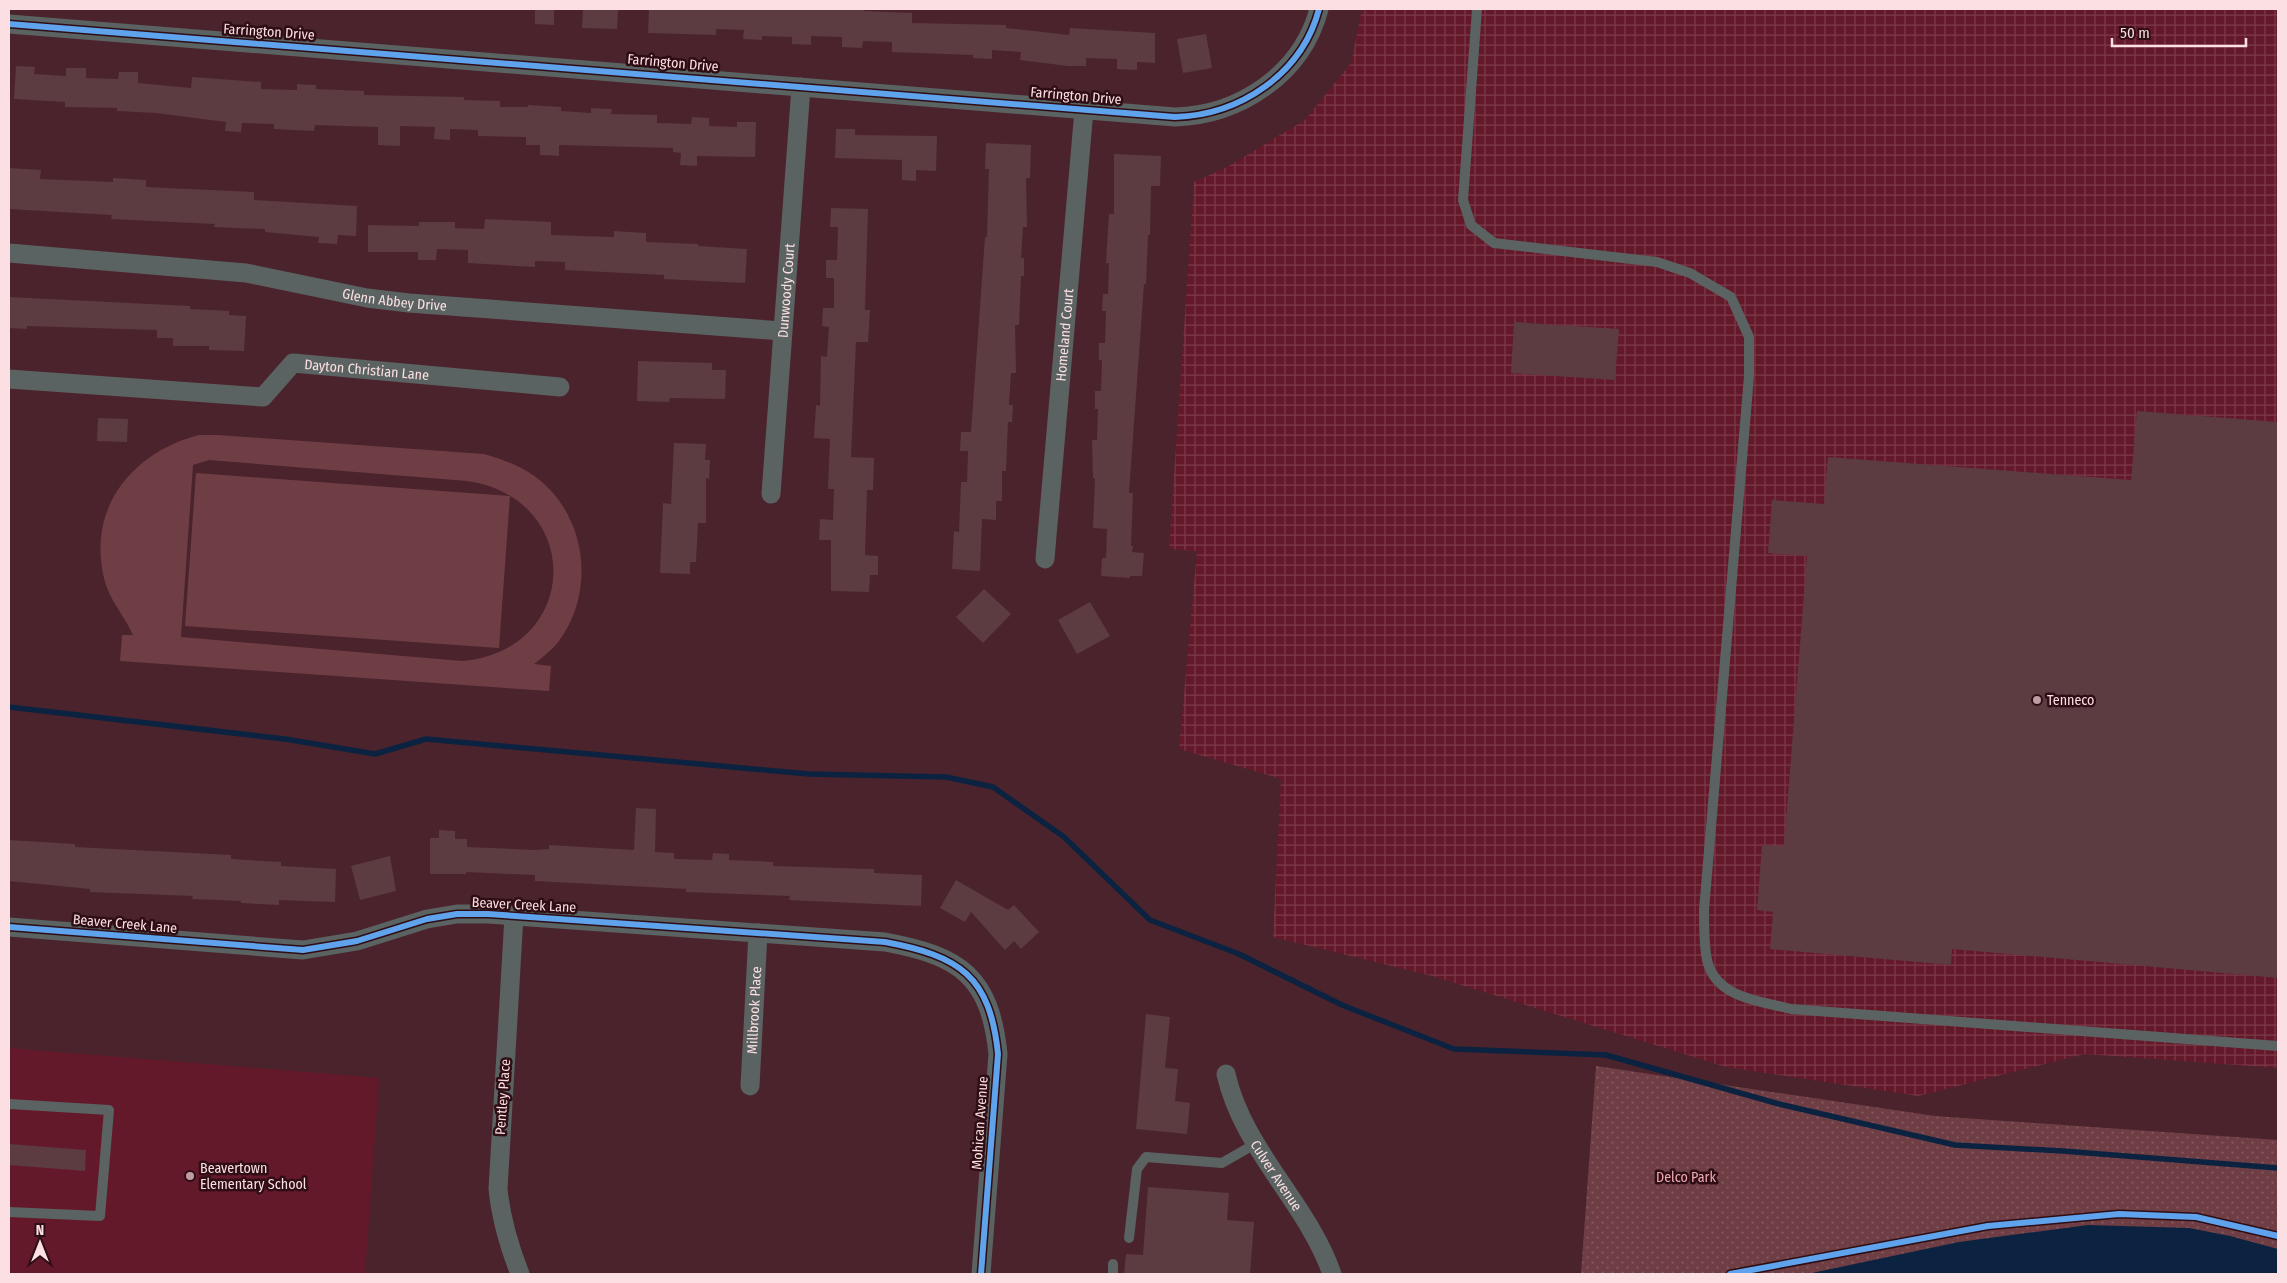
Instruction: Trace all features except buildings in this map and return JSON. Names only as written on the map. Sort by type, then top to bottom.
[{"type":"street","name":"Farrington Drive","points":[[9,24],[1175,117],[1215,111],[1255,94],[1279,75],[1297,56],[1307,40],[1319,9]]},
{"type":"street","name":"Dunwoody Court","points":[[771,494],[801,87]]},
{"type":"street","name":"Homeland Court","points":[[1045,559],[1084,110]]},
{"type":"street","name":"Glenn Abbey Drive","points":[[9,253],[246,273],[367,298],[409,303],[782,331]]},
{"type":"street","name":"Dayton Christian Lane","points":[[9,379],[263,397],[293,363],[560,387]]},
{"type":"street","name":"Beaver Creek Lane","points":[[9,927],[303,950],[357,941],[427,919],[456,914],[514,916],[885,942],[937,954],[958,967],[973,980]]},
{"type":"street","name":"Pentley Place","points":[[514,916],[498,1189],[501,1216],[509,1247],[520,1274]]},
{"type":"street","name":"Millbrook Place","points":[[750,1086],[758,933]]},
{"type":"street","name":"Mohican Avenue","points":[[973,980],[988,1002],[995,1025],[998,1054],[982,1274]]},
{"type":"street","name":"Culver Avenue","points":[[1226,1074],[1238,1112],[1255,1144],[1320,1245],[1332,1274]]},
{"type":"lane","points":[[1477,9],[1463,200],[1471,225],[1494,243],[1657,262],[1690,273],[1731,297],[1749,336],[1749,376],[1704,910],[1706,956],[1716,982],[1740,996],[1791,1008],[2278,1046]]},
{"type":"lane","points":[[9,1104],[109,1110],[100,1216],[9,1212]]},
{"type":"lane","points":[[1129,1238],[1137,1169],[1146,1157],[1222,1163],[1255,1144]]},
{"type":"shaded area","points":[[1362,9],[2278,9],[2278,1068],[2085,1054],[1918,1096],[1726,1067],[1432,976],[1273,937],[1281,779],[1179,749],[1197,551],[1169,549],[1194,182],[1227,167],[1305,120],[1351,63]]},
{"type":"shaded area","name":"Beavertown Elementary School","points":[[9,1048],[379,1078],[365,1274],[9,1274]]},
{"type":"green space","points":[[199,435],[218,435],[484,454],[521,468],[533,475],[551,491],[565,509],[575,530],[580,552],[581,575],[578,598],[571,620],[559,641],[534,664],[551,666],[549,691],[120,661],[122,635],[133,635],[106,586],[100,552],[102,528],[109,506],[120,486],[135,469],[175,443]],"holes":[[[209,460],[467,481],[506,493],[533,515],[549,543],[553,574],[547,604],[530,631],[501,651],[462,661],[181,637],[193,465]]]},
{"type":"green space","points":[[196,473],[510,496],[499,648],[185,626]]},
{"type":"green space","name":"Delco Park","points":[[1596,1066],[1935,1116],[2278,1140],[2278,1274],[1581,1274]]},
{"type":"water","points":[[2088,1225],[2189,1228],[2230,1236],[2278,1249],[2278,1274],[1807,1274],[1959,1242]]},
{"type":"waterway","points":[[9,707],[285,739],[375,754],[426,739],[809,774],[946,777],[993,787],[1064,837],[1150,920],[1239,954],[1342,1005],[1454,1049],[1606,1055],[1779,1104],[1955,1145],[2063,1151],[2278,1168]]},
{"type":"cycle path","points":[[9,24],[1175,117],[1223,108],[1245,99],[1265,87],[1283,71],[1298,53],[1311,32],[1319,9]]},
{"type":"cycle path","points":[[9,927],[303,950],[357,941],[427,919],[457,914],[488,914],[885,942],[933,954],[952,963],[967,974],[979,988],[988,1006],[994,1027],[998,1054],[981,1274]]},
{"type":"cycle path","points":[[1730,1274],[1988,1226],[2119,1214],[2196,1217],[2278,1236]]},
{"type":"place","name":"Tenneco","points":[[2037,700]]},
{"type":"place","name":"Beavertown Elementary School","points":[[190,1176]]}]
